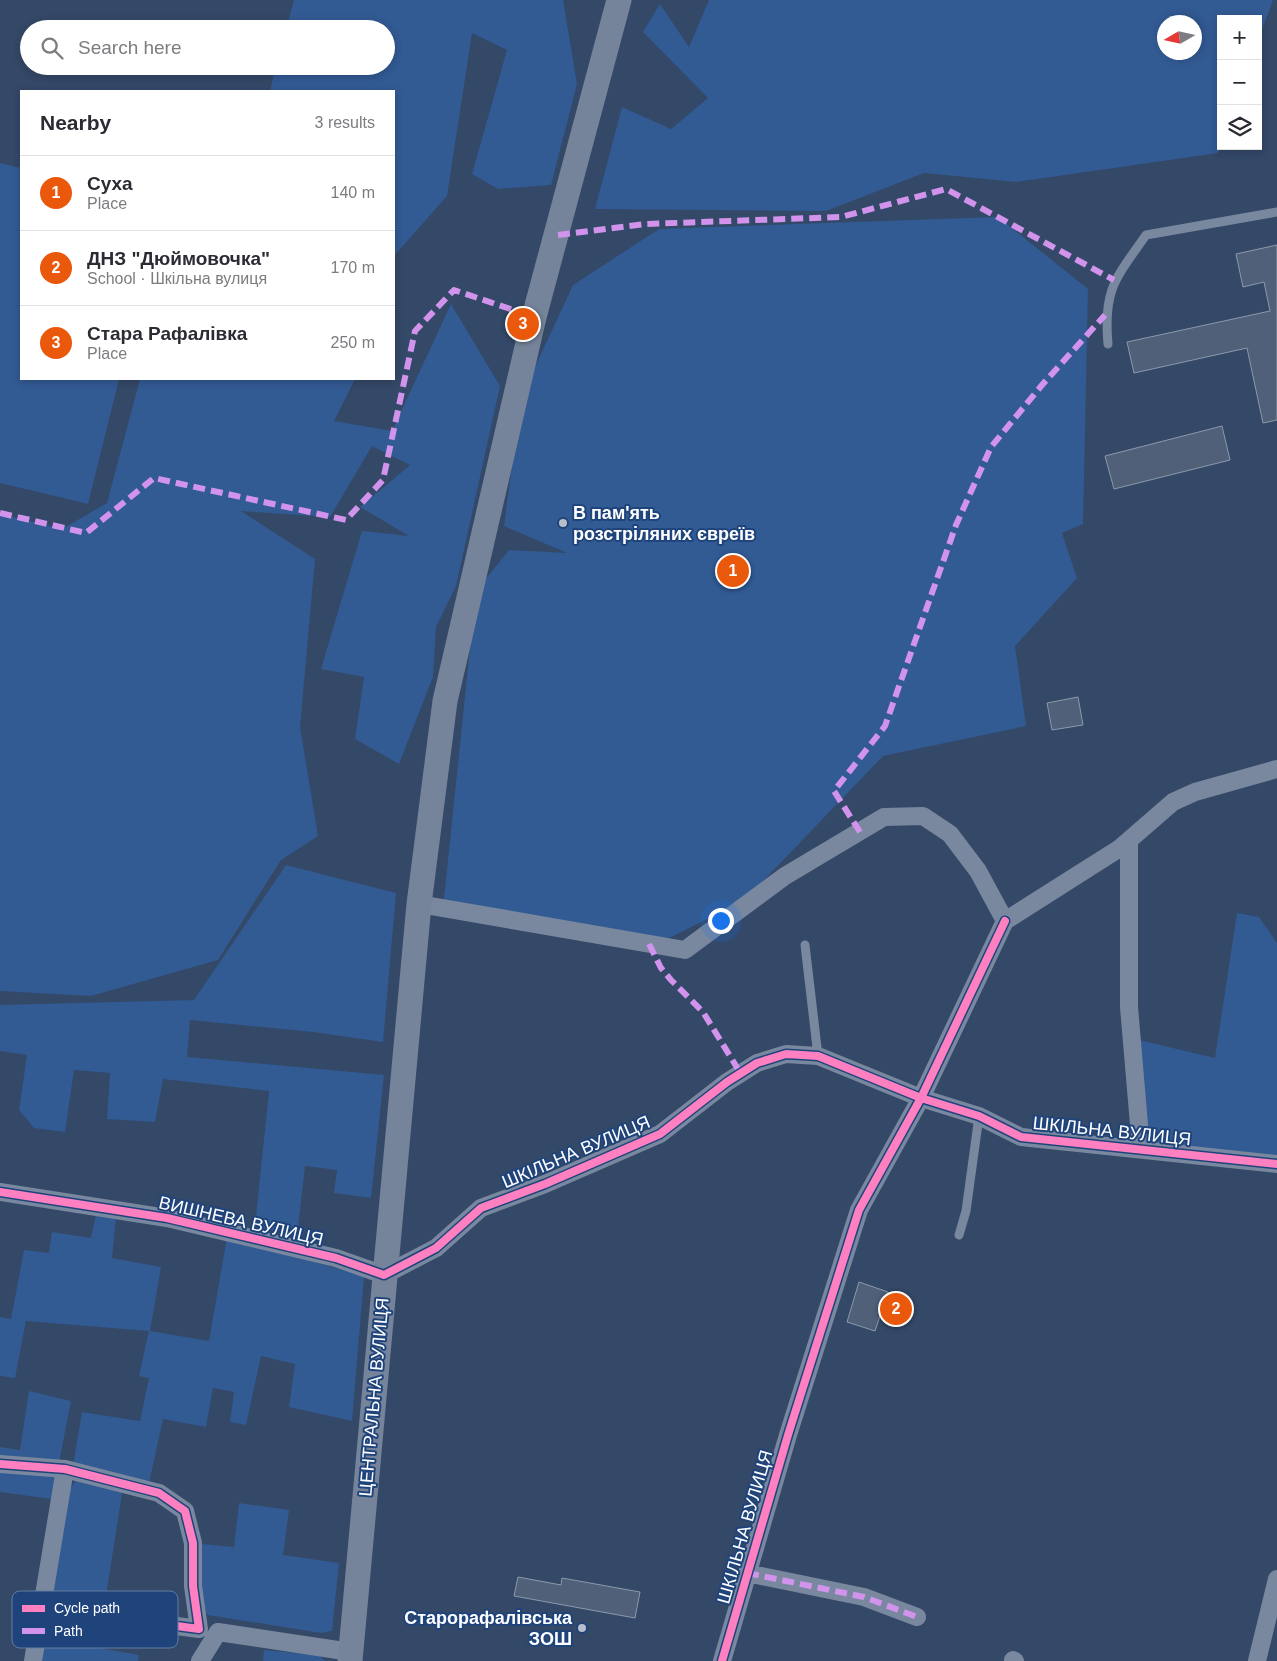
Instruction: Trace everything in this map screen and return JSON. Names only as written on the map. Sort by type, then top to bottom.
[{"type":"main road","name":"ЦЕНТРАЛЬНА ВУЛИЦЯ","points":[[351,1657],[419,904],[445,701],[534,317],[620,0]]},
{"type":"street","points":[[419,904],[685,950],[785,876],[884,817],[923,816],[950,834],[978,871],[1005,921],[1120,848],[1172,802],[1196,792],[1277,769]]},
{"type":"street","name":"ШКІЛЬНА ВУЛИЦЯ","points":[[1129,840],[1129,1007],[1141,1148]]},
{"type":"street","name":"ШКІЛЬНА ВУЛИЦЯ","points":[[722,1661],[788,1435],[859,1210],[921,1098],[1005,921]]},
{"type":"street","name":"ШКІЛЬНА ВУЛИЦЯ","points":[[384,1276],[436,1248],[481,1208],[545,1184],[660,1134],[727,1082],[757,1063],[786,1054],[818,1056],[921,1098],[979,1116],[1021,1137],[1141,1148],[1277,1164]]},
{"type":"street","name":"ВИШНЕВА ВУЛИЦЯ","points":[[0,1192],[167,1218],[336,1258],[384,1276]]},
{"type":"street","points":[[0,1464],[65,1469],[159,1493],[186,1511],[193,1543],[192,1586],[199,1629],[178,1626]]},
{"type":"street","points":[[46,1591],[65,1469]]},
{"type":"street","points":[[747,1573],[864,1597],[917,1617]]},
{"type":"street","points":[[1258,1661],[1277,1579]]},
{"type":"street","name":"ЦЕНТРАЛЬНА ВУЛИЦЯ","points":[[199,1629],[351,1657]]},
{"type":"street","points":[[200,1661],[218,1632]]},
{"type":"street","points":[[33,1661],[35,1648]]},
{"type":"lane","points":[[1108,344],[1105,315],[1114,280],[1146,235],[1277,212]]},
{"type":"lane","points":[[805,946],[818,1056]]},
{"type":"lane","points":[[959,1235],[966,1211],[979,1116]]},
{"type":"shaded area","points":[[294,0],[563,0],[577,84],[551,185],[498,189],[472,174],[507,50],[472,33],[447,196],[395,255],[395,90],[270,90],[274,75],[395,75],[395,20],[288,20]]},
{"type":"shaded area","points":[[709,0],[1273,0],[1262,30],[1262,15],[1217,15],[1218,153],[1016,182],[924,173],[826,211],[595,209],[622,107],[671,129],[708,98],[643,32],[660,4],[689,47]]},
{"type":"shaded area","points":[[0,163],[20,168],[20,380],[119,380],[88,504],[0,483]]},
{"type":"shaded area","points":[[998,217],[1088,289],[1083,524],[1062,533],[1077,578],[1015,646],[1026,726],[883,756],[746,899],[648,949],[443,908],[476,591],[509,550],[567,553],[504,526],[521,397],[573,285],[659,229]]},
{"type":"shaded area","points":[[451,304],[500,386],[456,586],[436,627],[433,677],[399,764],[355,739],[364,677],[321,669],[362,531],[409,536],[360,507],[410,465],[372,446],[330,517],[241,511],[315,559],[300,727],[318,836],[281,860],[218,960],[91,996],[0,991],[0,514],[62,529],[107,503],[140,380],[354,380],[334,421],[392,431]]},
{"type":"shaded area","points":[[286,865],[396,893],[383,1042],[313,1032],[190,1020],[187,1057],[384,1075],[371,1198],[334,1193],[337,1170],[305,1166],[297,1237],[255,1226],[269,1091],[163,1079],[155,1122],[107,1119],[110,1073],[74,1070],[65,1132],[34,1128],[19,1110],[27,1055],[0,1051],[0,1005],[194,1000]]},
{"type":"shaded area","points":[[1237,913],[1259,917],[1277,943],[1277,1156],[1151,1143],[1146,1138],[1139,1040],[1215,1058]]},
{"type":"shaded area","points":[[96,1214],[116,1217],[112,1258],[161,1267],[150,1331],[209,1341],[227,1237],[364,1276],[352,1421],[289,1407],[295,1364],[261,1356],[246,1425],[230,1422],[234,1392],[213,1388],[206,1427],[163,1419],[149,1483],[73,1465],[82,1412],[140,1421],[149,1378],[139,1376],[149,1331],[26,1321],[15,1378],[0,1376],[0,1317],[11,1319],[24,1250],[49,1253],[52,1232],[91,1238]]},
{"type":"shaded area","points":[[29,1391],[71,1401],[52,1499],[0,1492],[0,1447],[20,1450]]},
{"type":"shaded area","points":[[76,1480],[123,1487],[107,1591],[50,1591],[66,1496]]},
{"type":"shaded area","points":[[239,1503],[289,1510],[283,1555],[339,1563],[332,1631],[321,1633],[208,1615],[200,1605],[202,1544],[234,1547]]},
{"type":"shaded area","points":[[41,1648],[100,1648],[139,1655],[138,1661],[39,1661]]},
{"type":"shaded area","points":[[264,1650],[319,1655],[325,1661],[263,1661]]},
{"type":"building","points":[[1277,245],[1277,420],[1263,423],[1247,348],[1134,373],[1127,342],[1270,311],[1264,282],[1243,287],[1236,254]]},
{"type":"building","points":[[1222,426],[1230,460],[1114,489],[1105,456]]},
{"type":"building","points":[[1078,697],[1083,725],[1052,730],[1047,703]]},
{"type":"building","points":[[859,1282],[888,1292],[875,1331],[847,1322]]},
{"type":"building","points":[[518,1577],[561,1585],[562,1578],[640,1592],[635,1618],[514,1596]]},
{"type":"marked path","points":[[558,235],[646,224],[841,217],[946,189],[1114,280]]},
{"type":"marked path","points":[[0,513],[86,533],[154,478],[346,520],[383,480],[415,331],[454,290],[534,317]]},
{"type":"marked path","points":[[860,832],[834,791],[885,726],[956,525],[991,447],[1042,385],[1105,315]]},
{"type":"marked path","points":[[649,944],[661,968],[703,1012],[741,1074]]},
{"type":"marked path","points":[[747,1573],[864,1597],[917,1617]]},
{"type":"cycle path","points":[[722,1661],[788,1435],[859,1210],[921,1098],[1005,921]]},
{"type":"cycle path","points":[[0,1192],[167,1218],[336,1258],[384,1275],[436,1248],[481,1208],[545,1184],[660,1134],[727,1082],[757,1063],[786,1054],[818,1056],[921,1098],[979,1116],[1021,1137],[1277,1164]]},
{"type":"cycle path","points":[[0,1464],[65,1469],[159,1493],[185,1511],[193,1543],[193,1586],[199,1629],[178,1626]]},
{"type":"place","name":"Стара Рафалівка","points":[[523,324]]},
{"type":"place","name":"В пам'ять розстріляних євреїв","points":[[563,523]]},
{"type":"place","name":"Суха","points":[[733,571]]},
{"type":"place","name":"ДНЗ \"Дюймовочка\"","points":[[896,1309]]},
{"type":"place","name":"Старорафалівська ЗОШ","points":[[582,1628]]}]
